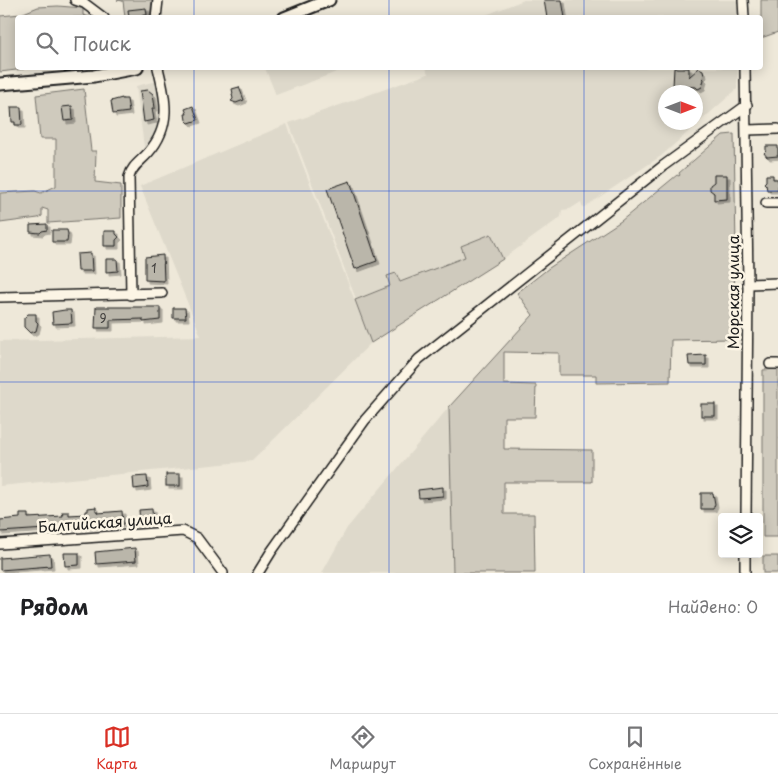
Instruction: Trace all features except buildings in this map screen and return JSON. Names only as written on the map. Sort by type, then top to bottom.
[{"type":"main road","points":[[292,15],[329,0]]},
{"type":"main road","points":[[0,84],[94,76],[117,70]]},
{"type":"street","points":[[75,0],[84,2],[100,15]]},
{"type":"street","points":[[156,15],[158,0]]},
{"type":"street","points":[[743,0],[744,15]]},
{"type":"street","points":[[131,294],[129,177],[132,167],[141,161],[158,139],[164,119],[166,108],[165,95],[159,70]]},
{"type":"street","name":"Морская улица","points":[[746,70],[748,284],[746,513]]},
{"type":"street","points":[[258,573],[365,420],[419,359],[663,166],[747,105]]},
{"type":"street","points":[[747,130],[778,129]]},
{"type":"street","points":[[766,203],[778,203]]},
{"type":"street","points":[[748,284],[778,283]]},
{"type":"street","points":[[0,297],[162,293]]},
{"type":"street","name":"Балтийская улица","points":[[0,544],[183,531],[197,538],[223,573]]},
{"type":"street","points":[[745,573],[746,558]]},
{"type":"shaded area","points":[[117,0],[152,0],[150,15],[125,15],[123,1]]},
{"type":"shaded area","points":[[524,0],[737,0],[738,15],[486,15]]},
{"type":"shaded area","points":[[761,0],[778,0],[778,32],[763,37],[763,15],[761,15]]},
{"type":"shaded area","points":[[38,7],[83,8],[83,15],[15,15],[16,70],[0,72],[0,16],[21,14]]},
{"type":"shaded area","points":[[266,70],[342,70],[276,95]]},
{"type":"shaded area","points":[[427,70],[738,70],[737,89],[703,119],[703,85],[658,85],[658,130],[690,130],[661,156],[583,208],[581,202],[570,209],[562,210],[561,217],[503,259],[490,234],[461,246],[465,257],[399,282],[395,273],[387,276],[390,286],[356,299],[289,123],[428,74]]},
{"type":"shaded area","points":[[157,81],[161,95],[160,122],[154,139],[144,147],[136,86]]},
{"type":"shaded area","points":[[84,89],[91,151],[96,151],[95,182],[121,185],[121,218],[48,223],[48,210],[42,208],[42,216],[38,218],[0,223],[0,193],[35,191],[41,193],[56,186],[56,139],[40,139],[36,95]]},
{"type":"shaded area","points":[[287,124],[371,343],[252,461],[0,486],[0,341],[201,336],[140,186]]},
{"type":"shaded area","points":[[734,134],[736,248],[732,339],[671,340],[670,382],[596,383],[596,375],[559,375],[559,353],[504,352],[504,384],[536,385],[535,417],[504,417],[504,449],[592,450],[592,482],[504,482],[504,514],[534,514],[535,573],[453,573],[449,407],[533,315],[517,293],[549,268],[621,221],[677,175],[679,176],[679,173],[723,135]]},
{"type":"shaded area","points":[[491,234],[503,259],[371,343],[355,300],[390,286],[387,276],[396,273],[400,282],[465,257],[461,246]]},
{"type":"shaded area","points":[[778,369],[778,537],[763,537],[763,370]]},
{"type":"shaded area","points":[[449,407],[453,573],[322,573],[347,528]]},
{"type":"shaded area","points":[[763,556],[778,556],[778,573],[763,573]]}]
